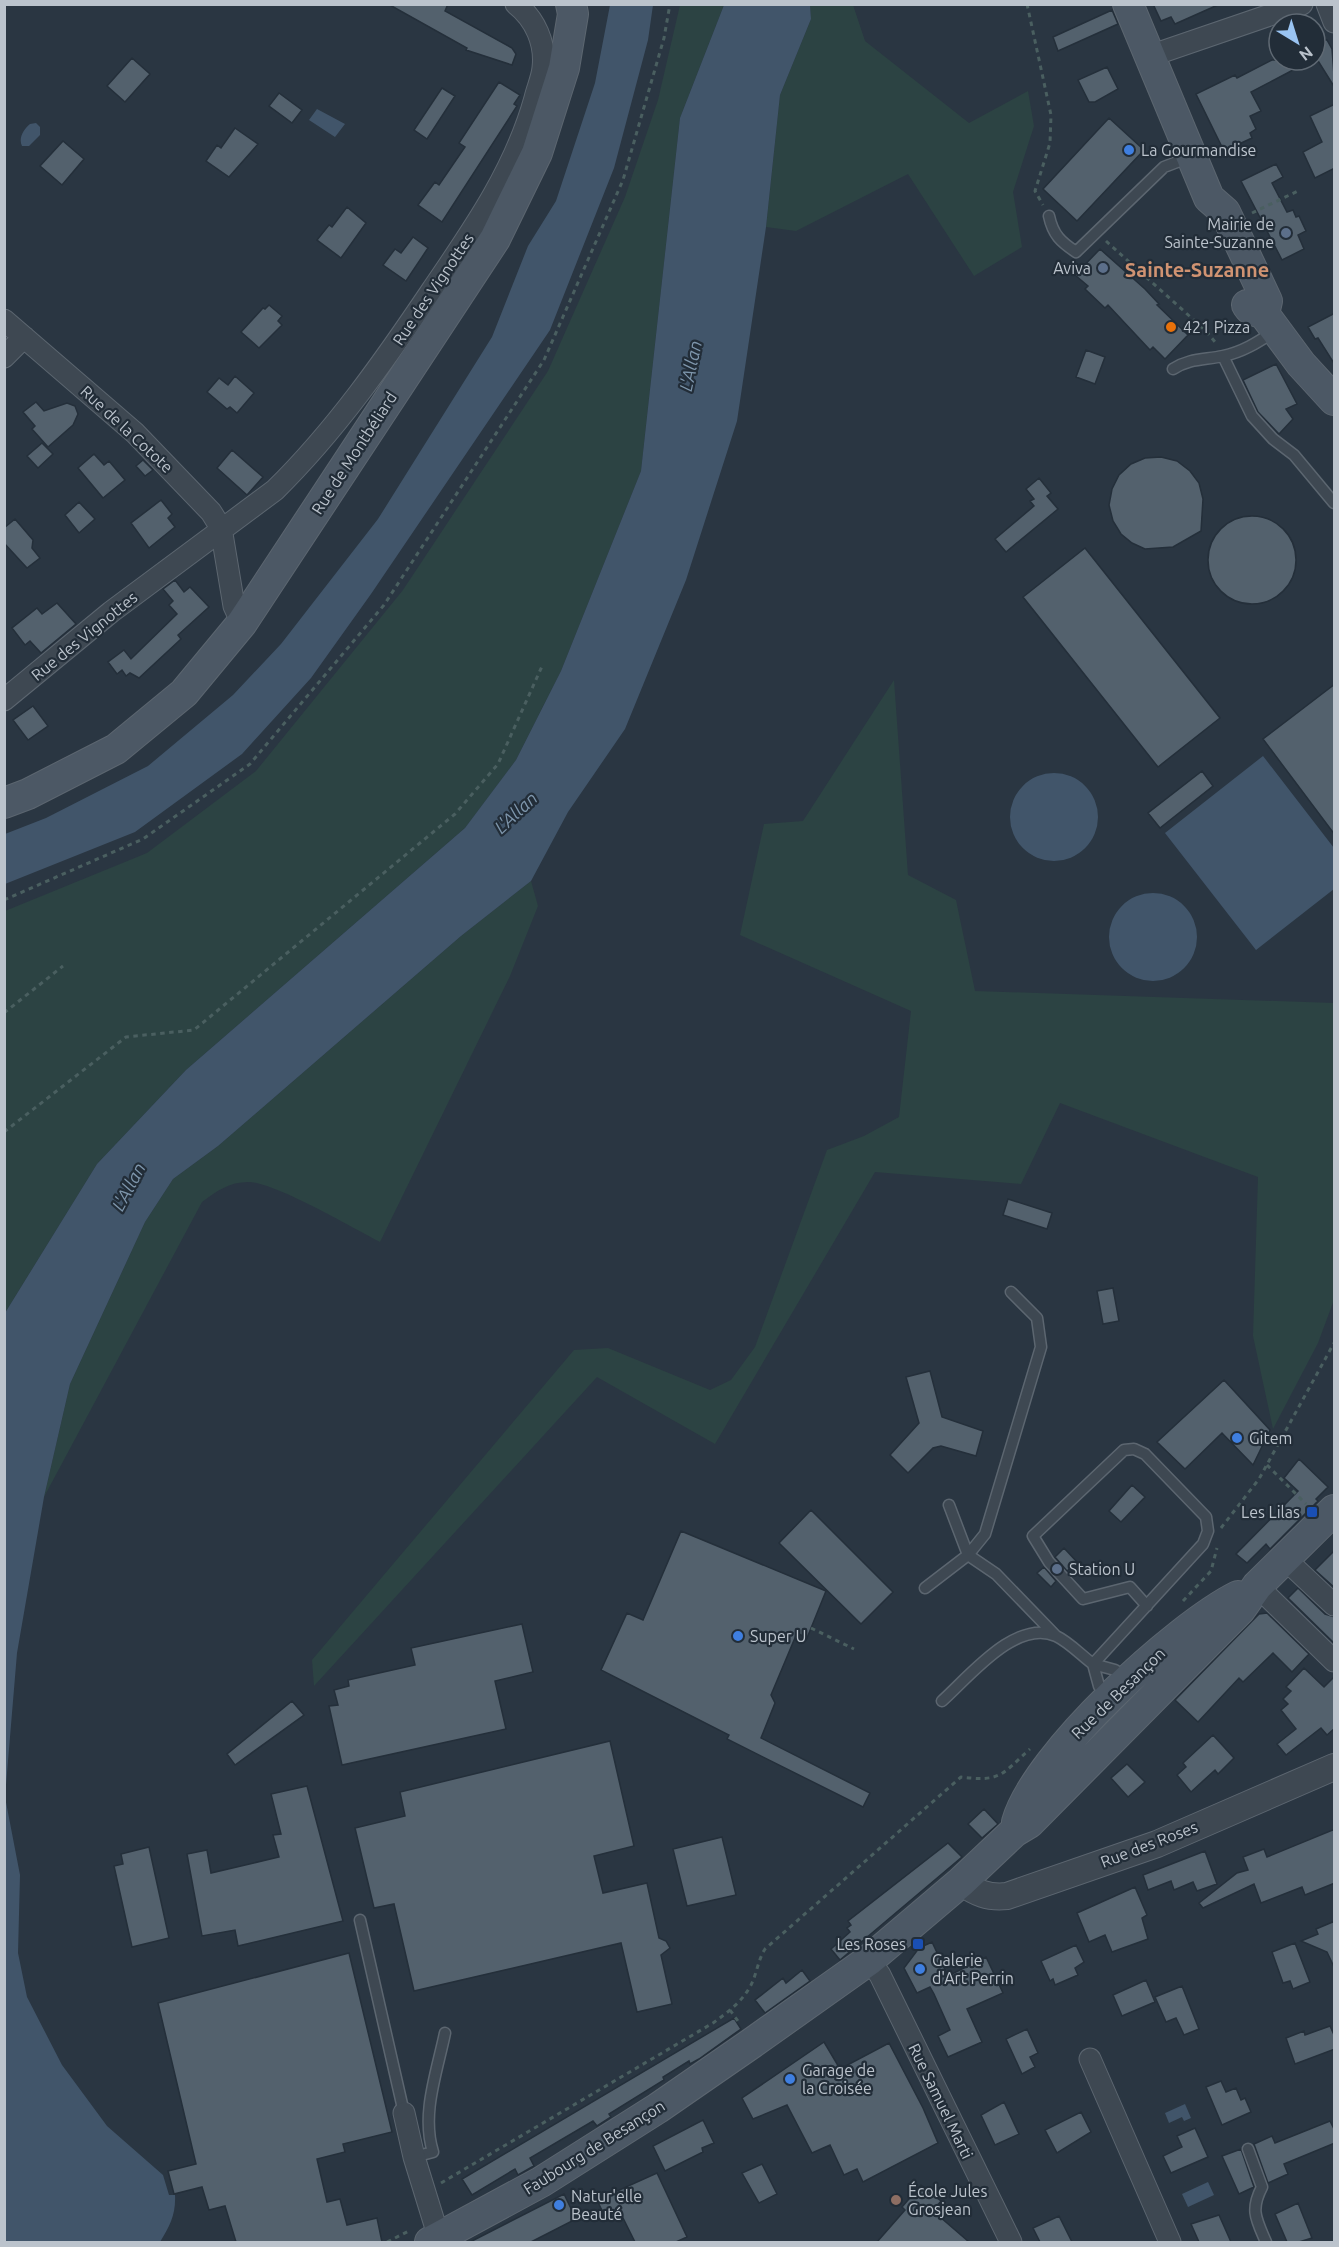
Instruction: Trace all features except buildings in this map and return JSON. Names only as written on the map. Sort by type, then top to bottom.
[{"type":"main road","name":"Rue de Montbéliard","points":[[4,803],[28,794],[116,749],[184,693],[242,623],[495,239],[540,144],[564,68],[573,14],[571,4]]},
{"type":"main road","points":[[1128,4],[1209,198],[1203,210],[1250,309],[1270,322],[1335,400]]},
{"type":"main road","name":"Rue de Besançon","points":[[752,2043],[868,1960],[961,1882],[1014,1832],[1019,1814],[1046,1770],[1071,1738],[1125,1698],[1187,1627],[1257,1586],[1285,1559],[1331,1521]]},
{"type":"main road","name":"Faubourg de Besançon","points":[[434,2233],[541,2182],[658,2108],[752,2043]]},
{"type":"street","name":"Rue des Vignottes","points":[[4,700],[111,612],[275,490],[299,467],[395,345],[480,219],[506,173],[530,117],[543,67],[541,38],[530,15],[516,4]]},
{"type":"street","points":[[1150,56],[1302,4]]},
{"type":"street","points":[[1327,4],[1335,22]]},
{"type":"street","name":"Rue de la Cotote","points":[[4,320],[135,433],[211,512],[221,528]]},
{"type":"street","points":[[4,357],[24,337]]},
{"type":"street","points":[[221,528],[234,606],[242,623]]},
{"type":"street","points":[[1285,1559],[1335,1605]]},
{"type":"street","points":[[1257,1586],[1335,1661]]},
{"type":"street","name":"Rue des Roses","points":[[961,1882],[976,1893],[992,1898],[1006,1896],[1157,1844],[1335,1767]]},
{"type":"street","name":"Rue Samuel Marti","points":[[868,1960],[880,1975],[1011,2242]]},
{"type":"street","points":[[1090,2059],[1170,2242]]},
{"type":"street","points":[[404,2113],[434,2233]]},
{"type":"lane","points":[[1049,216],[1052,230],[1060,242],[1076,252],[1098,234],[1164,167],[1190,157]]},
{"type":"lane","points":[[1173,369],[1191,359],[1223,356],[1248,348],[1270,322]]},
{"type":"lane","points":[[1223,356],[1252,416],[1273,439],[1294,455],[1335,503]]},
{"type":"lane","points":[[924,1588],[968,1555],[985,1534],[1041,1347],[1037,1318],[1011,1292]]},
{"type":"lane","points":[[1093,1664],[1147,1606],[1203,1544],[1208,1530],[1206,1517],[1145,1454],[1134,1449],[1124,1450],[1033,1536],[1049,1562],[1083,1599],[1130,1587],[1147,1606]]},
{"type":"lane","points":[[949,1505],[968,1555],[996,1574],[1056,1636],[1093,1664],[1115,1670],[1125,1698]]},
{"type":"lane","points":[[942,1701],[1008,1642],[1022,1635],[1037,1632],[1056,1636]]},
{"type":"lane","points":[[1093,1664],[1099,1686],[1125,1698]]},
{"type":"lane","points":[[360,1920],[404,2113]]},
{"type":"lane","points":[[414,2157],[433,2152],[429,2139],[428,2114],[445,2033]]},
{"type":"lane","points":[[1248,2149],[1262,2187],[1255,2200],[1254,2211],[1266,2242]]},
{"type":"path","points":[[4,900],[143,839],[250,764],[384,605],[544,360],[623,180],[664,38],[670,4]]},
{"type":"path","points":[[1027,4],[1051,115],[1050,143],[1035,191],[1049,216]]},
{"type":"path","points":[[1246,216],[1300,190]]},
{"type":"path","points":[[1098,234],[1206,331],[1223,356]]},
{"type":"path","points":[[4,1132],[126,1037],[194,1030],[455,814],[498,764],[543,664]]},
{"type":"path","points":[[4,1013],[63,966]]},
{"type":"path","points":[[1216,1534],[1259,1479],[1335,1343]]},
{"type":"path","points":[[1267,1465],[1331,1521]]},
{"type":"path","points":[[1175,1609],[1211,1571],[1218,1554],[1217,1544]]},
{"type":"path","points":[[811,1628],[854,1649]]},
{"type":"path","points":[[445,2192],[440,2184],[713,2023],[738,2005],[751,1984],[765,1949],[961,1777],[986,1780],[999,1777],[1032,1747]]},
{"type":"path","points":[[387,2242],[434,2233]]},
{"type":"green space","points":[[680,5],[724,5],[680,118],[641,471],[561,671],[516,760],[465,828],[186,1070],[97,1164],[5,1313],[5,911],[147,853],[256,771],[403,590],[548,371],[625,197],[658,100]]},
{"type":"green space","points":[[810,5],[853,5],[865,41],[969,123],[1028,91],[1034,126],[1013,192],[1022,247],[974,276],[908,174],[796,231],[766,227],[780,95],[811,19]]},
{"type":"green space","points":[[894,680],[908,875],[956,900],[975,991],[1334,1003],[1334,1300],[1318,1343],[1273,1429],[1253,1336],[1258,1177],[1060,1103],[1021,1184],[875,1172],[715,1444],[597,1377],[314,1686],[312,1660],[574,1350],[608,1348],[710,1390],[731,1380],[755,1347],[827,1150],[864,1136],[899,1117],[911,1011],[740,935],[764,824],[803,821]]},
{"type":"green space","points":[[531,881],[538,906],[510,976],[380,1242],[294,1197],[260,1184],[248,1182],[229,1185],[202,1202],[44,1497],[70,1384],[145,1222],[173,1179],[218,1146],[461,936]]},
{"type":"water","points":[[610,5],[653,5],[648,40],[614,168],[550,330],[371,594],[311,678],[242,754],[135,832],[5,884],[5,834],[46,818],[148,766],[233,695],[281,644],[378,519],[492,337],[528,246],[556,201],[595,83]]},
{"type":"water","name":"L'Allan","points":[[724,5],[810,5],[811,19],[780,95],[766,227],[737,421],[686,580],[625,729],[568,812],[531,881],[461,936],[218,1146],[173,1179],[145,1222],[70,1384],[44,1497],[17,1653],[5,1797],[5,1313],[97,1164],[186,1070],[465,828],[516,760],[561,671],[641,471],[680,118]]},
{"type":"water","points":[[317,109],[345,124],[335,137],[309,120]]},
{"type":"water","points":[[36,123],[40,127],[40,135],[29,146],[22,146],[21,137],[24,131],[30,124]]},
{"type":"water","points":[[1263,756],[1334,848],[1334,889],[1256,950],[1165,833]]},
{"type":"water","points":[[1054,773],[1071,776],[1085,786],[1095,800],[1098,817],[1095,834],[1085,848],[1071,858],[1054,861],[1037,858],[1023,848],[1013,834],[1010,817],[1013,800],[1023,786],[1037,776]]},
{"type":"water","points":[[1153,893],[1178,900],[1190,912],[1197,937],[1190,962],[1178,974],[1153,981],[1128,974],[1116,962],[1109,937],[1116,912],[1128,900]]},
{"type":"water","points":[[5,1797],[20,1875],[18,1953],[27,1997],[62,2065],[107,2126],[163,2175],[169,2195],[175,2195],[172,2220],[160,2242],[5,2242]]},
{"type":"water","points":[[1185,2104],[1191,2118],[1184,2121],[1182,2117],[1169,2123],[1165,2113]]},
{"type":"water","points":[[1208,2182],[1214,2195],[1188,2207],[1182,2194]]},
{"type":"place","name":"La Gourmandise","points":[[1129,150]]},
{"type":"place","name":"Mairie de Sainte-Suzanne","points":[[1286,233]]},
{"type":"place","name":"Aviva","points":[[1103,268]]},
{"type":"place","name":"421 Pizza","points":[[1171,327]]},
{"type":"place","name":"Gitem","points":[[1237,1438]]},
{"type":"place","name":"Les Lilas","points":[[1312,1512]]},
{"type":"place","name":"Station U","points":[[1057,1569]]},
{"type":"place","name":"Super U","points":[[738,1636]]},
{"type":"place","name":"Les Roses","points":[[918,1944]]},
{"type":"place","name":"Galerie d'Art Perrin","points":[[920,1969]]},
{"type":"place","name":"Garage de la Croisée","points":[[790,2079]]},
{"type":"place","name":"École Jules Grosjean","points":[[896,2200]]},
{"type":"place","name":"Natur'elle Beauté","points":[[559,2205]]},
{"type":"district","name":"Sainte-Suzanne","points":[[1197,270]]}]
